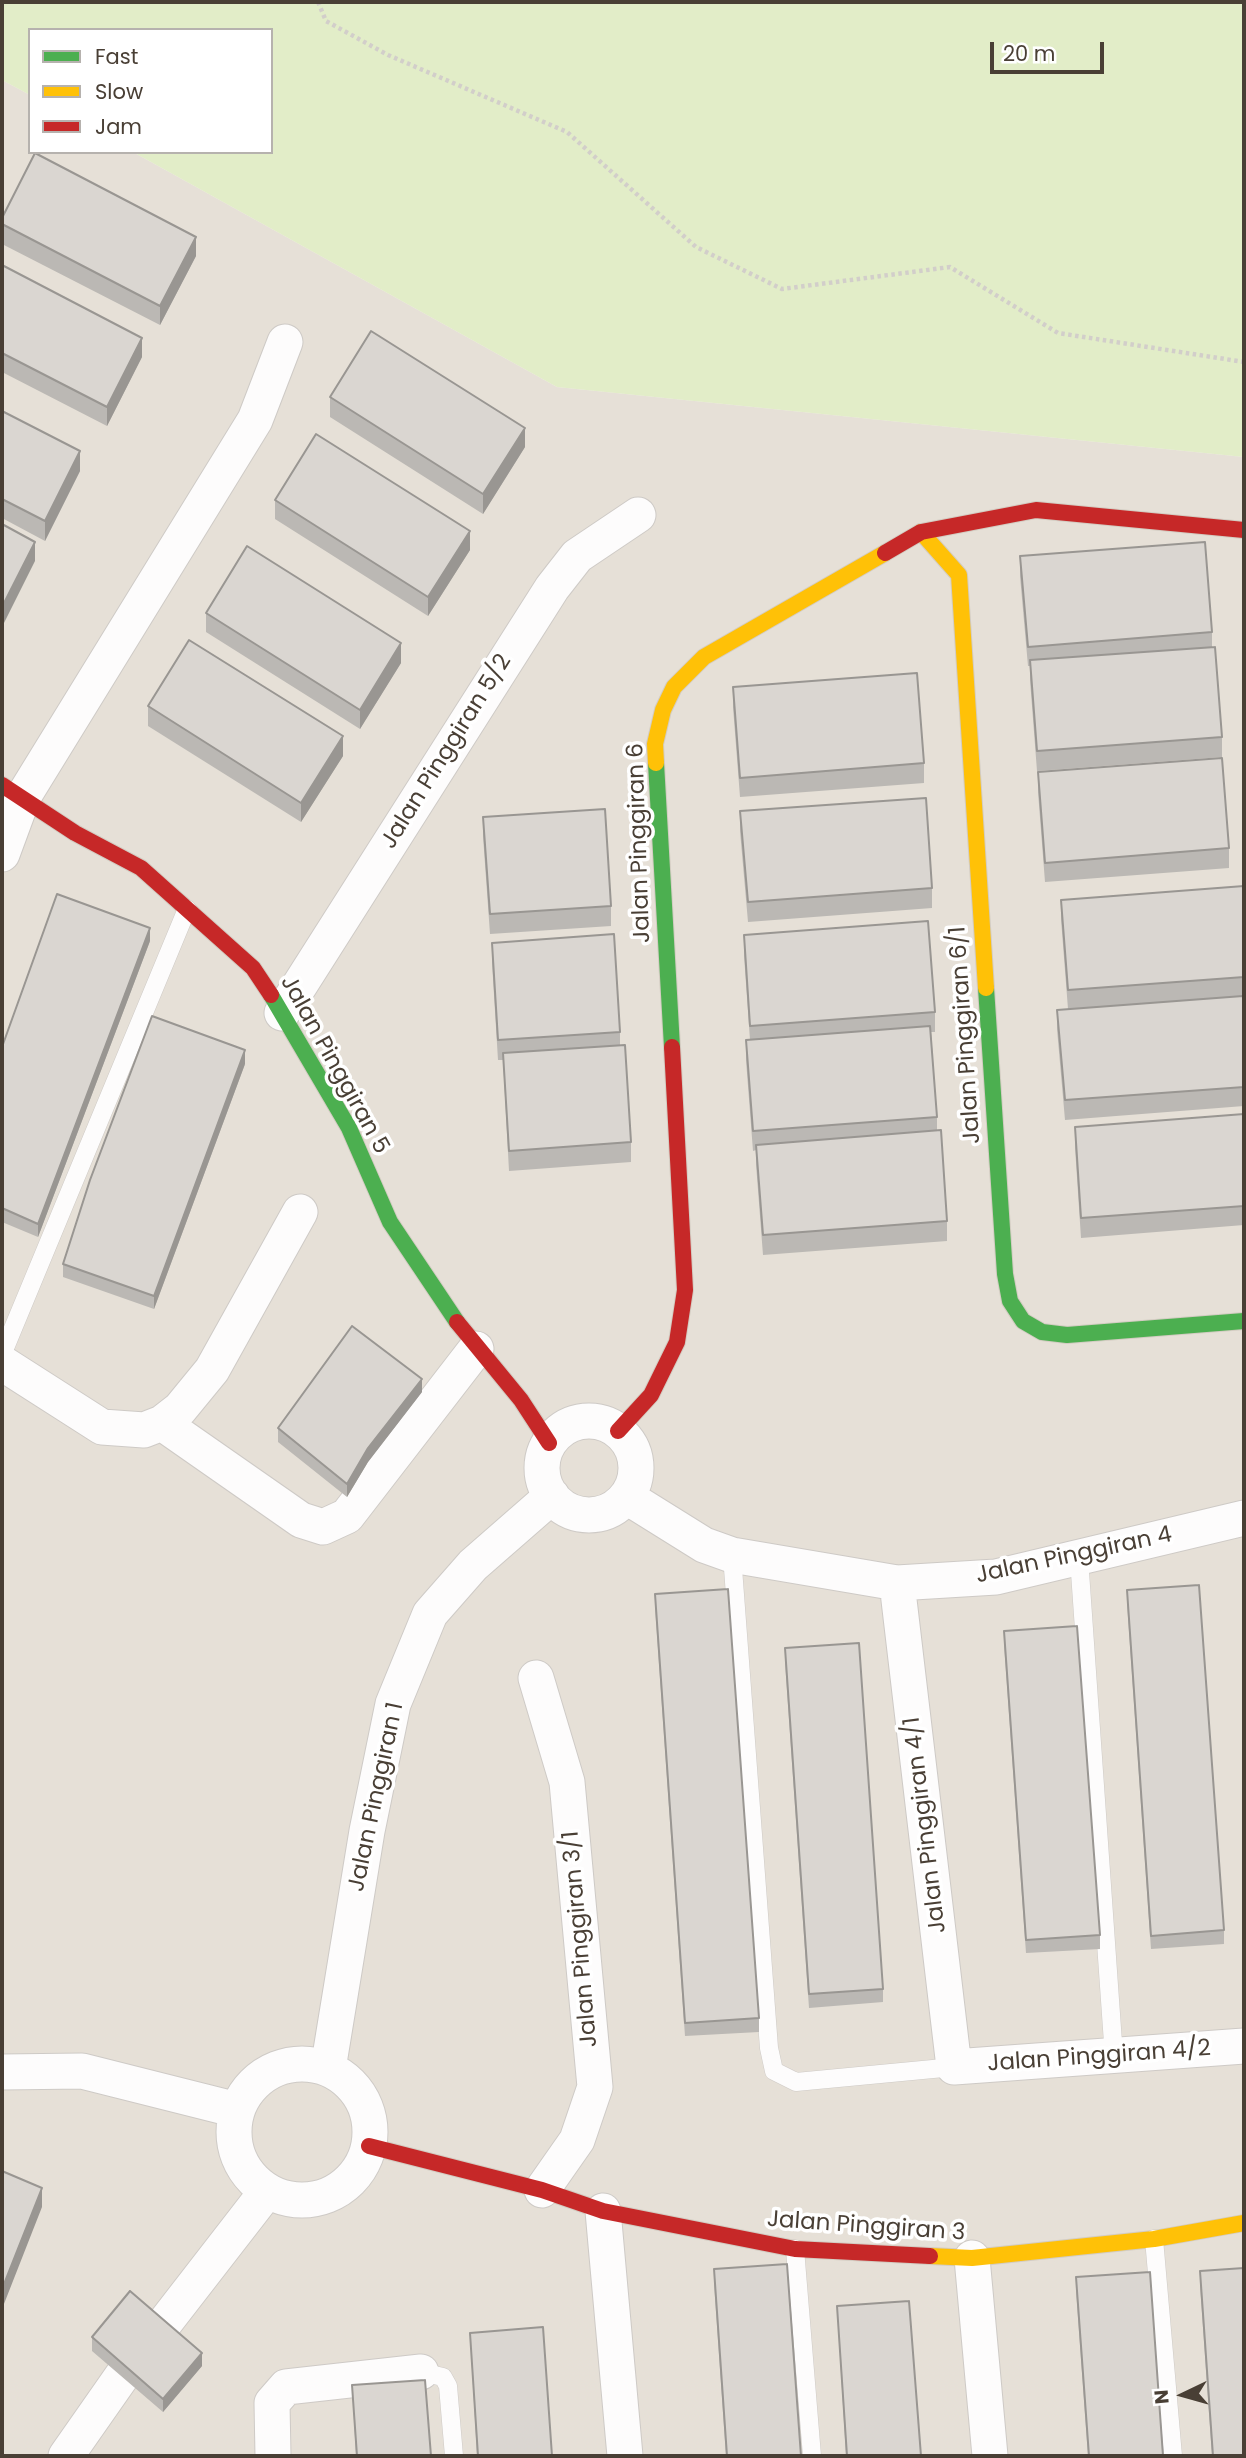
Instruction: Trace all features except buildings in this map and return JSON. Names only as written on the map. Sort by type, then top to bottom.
[{"type":"street","points":[[2,854],[12,791],[255,420],[285,342]]},
{"type":"street","name":"Jalan Pinggiran 6","points":[[618,1431],[651,1395],[677,1342],[685,1290],[655,744],[663,710],[674,687],[704,657],[921,532],[1036,510],[1244,530]]},
{"type":"street","name":"Jalan Pinggiran 5/2","points":[[282,1013],[552,588],[577,556],[638,515]]},
{"type":"street","name":"Jalan Pinggiran 6/1","points":[[921,532],[958,575],[1005,1274],[1010,1301],[1023,1321],[1042,1332],[1067,1335],[1244,1321]]},
{"type":"street","name":"Jalan Pinggiran 5","points":[[12,791],[75,833],[141,867],[253,968],[349,1128],[390,1222],[476,1349],[521,1400],[549,1443]]},
{"type":"street","points":[[2,1363],[102,1427],[144,1430],[162,1423],[180,1409],[212,1370],[300,1212]]},
{"type":"street","points":[[162,1423],[301,1520],[323,1527],[347,1516],[476,1349]]},
{"type":"street","points":[[581,1422],[607,1424],[618,1431],[634,1455],[634,1484],[627,1497],[604,1513],[575,1513],[552,1496],[542,1470],[549,1443],[568,1425],[581,1422]]},
{"type":"street","name":"Jalan Pinggiran 1","points":[[328,2069],[367,1831],[393,1704],[430,1614],[473,1565],[552,1496]]},
{"type":"street","name":"Jalan Pinggiran 4","points":[[627,1497],[704,1545],[733,1555],[897,1584],[996,1577],[1244,1518]]},
{"type":"street","name":"Jalan Pinggiran 4/1","points":[[897,1584],[954,2067]]},
{"type":"street","name":"Jalan Pinggiran 3/1","points":[[536,1678],[567,1782],[594,2087],[577,2140],[542,2190]]},
{"type":"street","name":"Jalan Pinggiran 4/2","points":[[954,2067],[1244,2046]]},
{"type":"street","points":[[292,2064],[310,2064],[328,2069],[344,2078],[366,2108],[369,2146],[361,2166],[347,2183],[329,2195],[308,2200],[287,2198],[267,2191],[252,2179],[235,2147],[237,2110],[258,2079],[292,2064]]},
{"type":"street","points":[[2,2072],[82,2071],[237,2110]]},
{"type":"street","name":"Jalan Pinggiran 3","points":[[369,2146],[542,2190],[603,2211],[795,2249],[972,2258],[1154,2239],[1244,2223]]},
{"type":"street","points":[[160,2329],[267,2191]]},
{"type":"street","points":[[603,2211],[625,2456]]},
{"type":"street","points":[[972,2258],[990,2456]]},
{"type":"street","points":[[273,2456],[272,2403],[286,2387],[421,2372]]},
{"type":"street","points":[[66,2456],[122,2376]]},
{"type":"lane","points":[[2,1355],[187,909]]},
{"type":"lane","points":[[733,1555],[770,2060],[775,2071],[796,2082],[954,2067]]},
{"type":"lane","points":[[1079,1558],[1114,2057]]},
{"type":"lane","points":[[1154,2239],[1173,2456]]},
{"type":"lane","points":[[795,2249],[812,2456]]},
{"type":"lane","points":[[421,2372],[443,2377],[448,2386],[454,2456]]},
{"type":"path","points":[[318,2],[326,21],[388,55],[567,132],[695,247],[782,289],[950,267],[1058,333],[1244,362]]},
{"type":"shaded area","points":[[2,80],[28,94],[28,154],[137,154],[557,387],[1244,457],[1244,2456],[2,2456]]},
{"type":"green space","points":[[2,2],[1244,2],[1244,457],[557,387],[137,154],[273,154],[273,28],[28,28],[28,94],[2,80]]},
{"type":"traffic: fast","points":[[656,763],[672,1047]]},
{"type":"traffic: fast","points":[[986,988],[1005,1274],[1010,1301],[1023,1321],[1042,1332],[1067,1335],[1244,1321]]},
{"type":"traffic: fast","points":[[271,995],[349,1128],[390,1222],[457,1322]]},
{"type":"traffic: slow","points":[[921,532],[959,575],[986,988]]},
{"type":"traffic: slow","points":[[656,763],[655,744],[663,710],[674,687],[704,657],[885,553]]},
{"type":"traffic: slow","points":[[930,2256],[972,2258],[1154,2239],[1244,2223]]},
{"type":"traffic: jam","points":[[885,553],[921,532],[1036,510],[1244,530]]},
{"type":"traffic: jam","points":[[2,785],[75,833],[141,868],[253,968],[271,995]]},
{"type":"traffic: jam","points":[[618,1431],[651,1395],[677,1342],[685,1290],[672,1047]]},
{"type":"traffic: jam","points":[[457,1322],[521,1400],[549,1443]]},
{"type":"traffic: jam","points":[[369,2146],[542,2190],[603,2211],[795,2249],[930,2256]]}]
